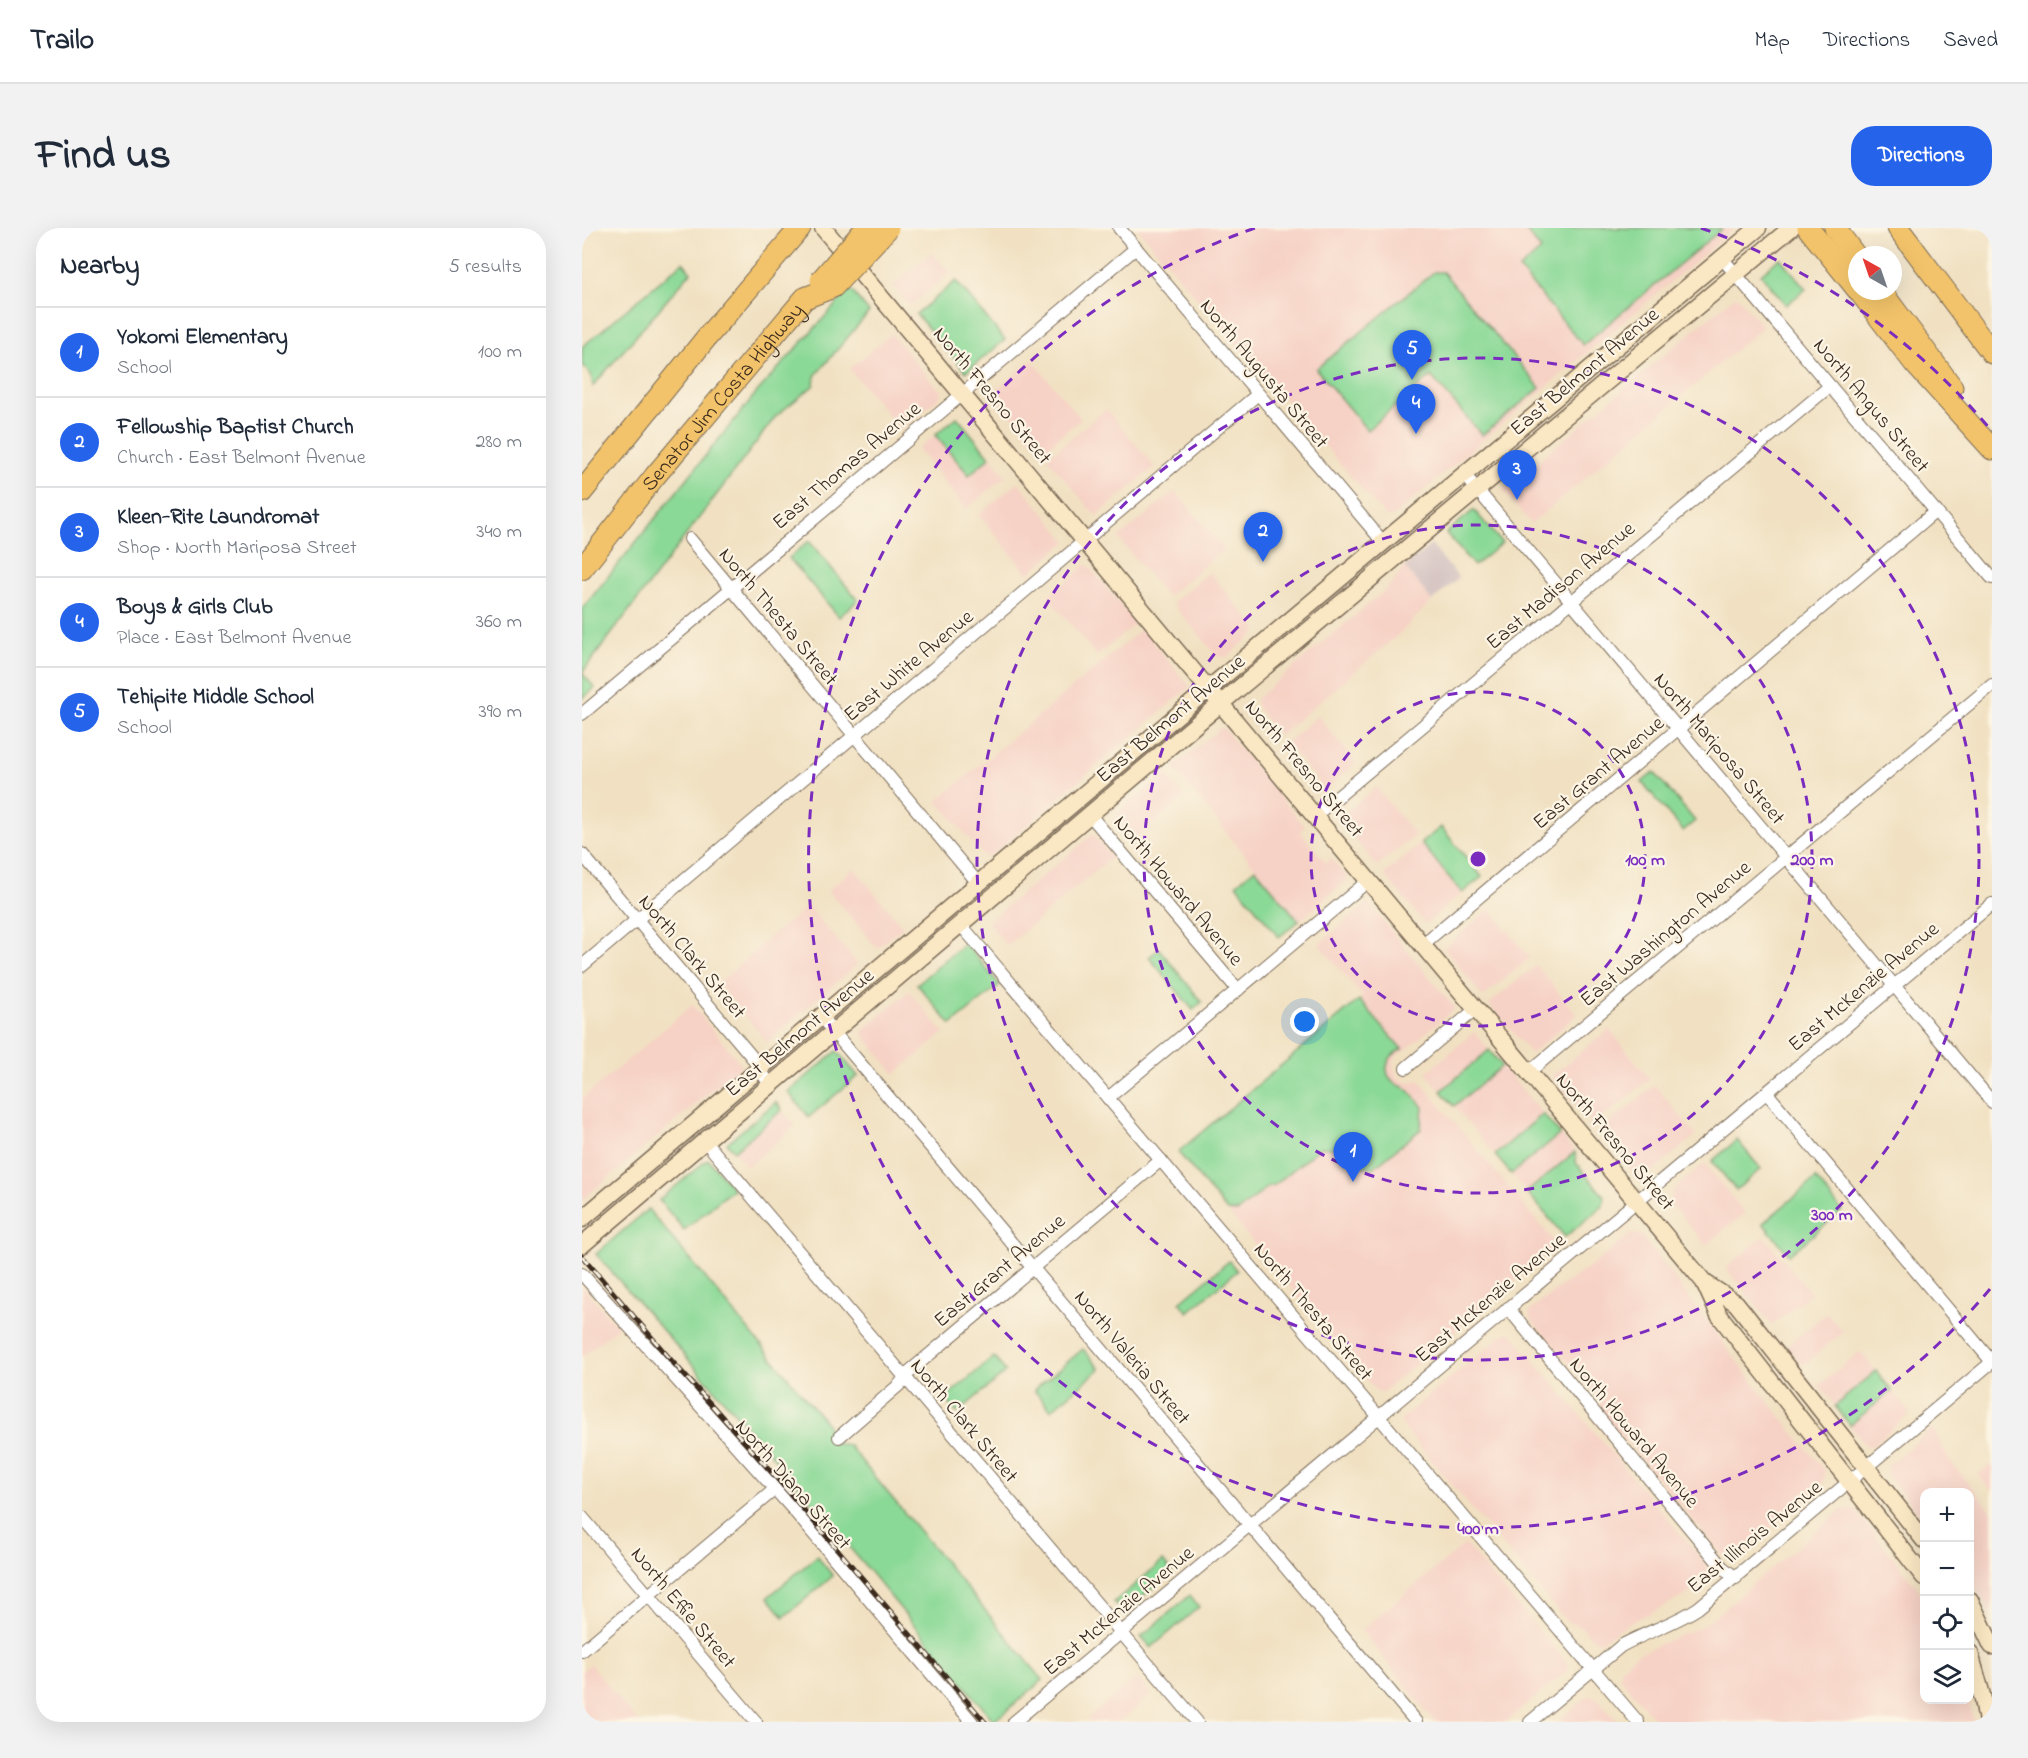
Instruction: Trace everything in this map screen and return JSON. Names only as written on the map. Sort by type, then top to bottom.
[{"type":"highway","points":[[582,492],[707,337],[800,228]]},
{"type":"highway","name":"Senator Jim Costa Highway","points":[[582,569],[656,476],[866,228]]},
{"type":"highway","points":[[805,298],[833,287],[888,228]]},
{"type":"highway","points":[[1808,228],[1848,278]]},
{"type":"highway","points":[[1835,228],[1848,246]]},
{"type":"highway","points":[[1898,228],[1992,353]]},
{"type":"highway","points":[[1908,228],[1992,353]]},
{"type":"highway","points":[[1866,300],[1915,364],[1992,448]]},
{"type":"highway","points":[[1888,300],[1992,440]]},
{"type":"main road","name":"North Fresno Street","points":[[823,228],[1316,815],[1704,1282],[1719,1315],[1920,1572]]},
{"type":"main road","name":"East Belmont Avenue","points":[[582,1219],[1209,688],[1758,228]]},
{"type":"main road","name":"East Belmont Avenue","points":[[582,1245],[1222,703],[1791,228]]},
{"type":"main road","name":"North Fresno Street","points":[[1704,1282],[1736,1303],[1920,1535]]},
{"type":"main road","points":[[1974,1608],[1992,1646]]},
{"type":"main road","points":[[1974,1667],[1987,1722]]},
{"type":"street","name":"North Augusta Street","points":[[1119,228],[1383,542]]},
{"type":"street","name":"East Thomas Avenue","points":[[582,714],[1136,248]]},
{"type":"street","name":"North Angus Street","points":[[1722,258],[1992,578]]},
{"type":"street","name":"East Madison Avenue","points":[[1316,815],[1830,386]]},
{"type":"street","name":"East White Avenue","points":[[582,966],[1258,394]]},
{"type":"street","name":"North Mariposa Street","points":[[1464,474],[1992,1102]]},
{"type":"street","name":"East Grant Avenue","points":[[1422,945],[1936,512]]},
{"type":"street","name":"North Thesta Street","points":[[690,539],[978,883]]},
{"type":"street","name":"East Washington Avenue","points":[[1529,1072],[1992,685]]},
{"type":"street","name":"North Howard Avenue","points":[[1090,815],[1238,990]]},
{"type":"street","name":"North Clark Street","points":[[582,854],[760,1069],[770,1086]]},
{"type":"street","points":[[1108,1098],[1368,880]]},
{"type":"street","name":"East McKenzie Avenue","points":[[1014,1722],[1992,904]]},
{"type":"street","name":"North Thesta Street","points":[[961,925],[1638,1722]]},
{"type":"street","points":[[1406,1068],[1476,1009]]},
{"type":"street","name":"North Valeria Street","points":[[821,1017],[1416,1722]]},
{"type":"street","points":[[1767,1093],[1992,1362]]},
{"type":"street","name":"North Clark Street","points":[[705,1141],[1197,1722]]},
{"type":"street","name":"East Grant Avenue","points":[[839,1437],[904,1378],[1161,1160]]},
{"type":"street","name":"North Diana Street","points":[[582,1274],[774,1490],[972,1722]]},
{"type":"street","name":"North Howard Avenue","points":[[1508,1308],[1722,1567],[1736,1578]]},
{"type":"street","name":"East Illinois Avenue","points":[[1530,1722],[1627,1642],[1682,1618],[1698,1608],[1992,1362]]},
{"type":"street","points":[[582,1650],[774,1490]]},
{"type":"street","name":"North Effie Street","points":[[582,1517],[756,1722]]},
{"type":"shaded area","points":[[1137,228],[1735,228],[1392,517],[1386,517]]},
{"type":"shaded area","points":[[932,253],[950,273],[910,306],[892,286]]},
{"type":"shaded area","points":[[1735,296],[1763,327],[1531,524],[1503,490]]},
{"type":"shaded area","points":[[891,334],[941,392],[940,397],[901,430],[849,369]]},
{"type":"shaded area","points":[[1032,360],[1081,419],[1042,452],[993,393]]},
{"type":"shaded area","points":[[1106,409],[1155,467],[1096,516],[1047,458]]},
{"type":"shaded area","points":[[935,435],[968,475],[990,457],[1006,476],[966,509],[918,449]]},
{"type":"shaded area","points":[[1018,482],[1067,541],[1028,574],[979,515]]},
{"type":"shaded area","points":[[1175,491],[1224,549],[1167,597],[1118,538]]},
{"type":"shaded area","points":[[1431,545],[1459,578],[1432,601],[1405,567]]},
{"type":"shaded area","points":[[1087,564],[1136,623],[1097,656],[1048,597]]},
{"type":"shaded area","points":[[1405,567],[1432,601],[1399,634],[1279,736],[1257,708],[1256,699],[1391,585]]},
{"type":"shaded area","points":[[1209,572],[1258,630],[1227,657],[1217,656],[1172,603]]},
{"type":"shaded area","points":[[1142,629],[1190,687],[989,857],[984,856],[937,801]]},
{"type":"shaded area","points":[[1318,716],[1356,763],[1326,789],[1286,743]]},
{"type":"shaded area","points":[[1222,727],[1305,827],[1300,831],[1326,863],[1331,858],[1348,879],[1299,921],[1173,767]]},
{"type":"shaded area","points":[[1165,774],[1184,797],[1136,838],[1117,814]]},
{"type":"shaded area","points":[[1376,787],[1415,835],[1377,866],[1338,819]]},
{"type":"shaded area","points":[[1093,834],[1112,857],[1007,946],[988,922]]},
{"type":"shaded area","points":[[1421,843],[1462,893],[1425,924],[1384,874]]},
{"type":"shaded area","points":[[854,868],[903,927],[877,948],[828,890]]},
{"type":"shaded area","points":[[1368,903],[1455,1008],[1397,1055],[1393,1064],[1396,1076],[1407,1083],[1419,1080],[1557,1245],[1383,1392],[1377,1392],[1178,1152],[1363,997],[1319,944]]},
{"type":"shaded area","points":[[808,906],[858,964],[767,1042],[718,984]]},
{"type":"shaded area","points":[[1490,909],[1530,958],[1483,997],[1444,948]]},
{"type":"shaded area","points":[[1536,965],[1577,1015],[1531,1054],[1489,1004]]},
{"type":"shaded area","points":[[909,991],[944,1033],[895,1074],[863,1035],[864,1029]]},
{"type":"shaded area","points":[[692,1005],[742,1065],[582,1200],[582,1099]]},
{"type":"shaded area","points":[[1609,1029],[1650,1079],[1593,1125],[1552,1076]]},
{"type":"shaded area","points":[[1474,1032],[1489,1050],[1441,1091],[1426,1073]]},
{"type":"shaded area","points":[[1502,1066],[1543,1114],[1495,1155],[1454,1106]]},
{"type":"shaded area","points":[[1655,1085],[1696,1135],[1640,1182],[1602,1133],[1603,1128]]},
{"type":"shaded area","points":[[782,1110],[795,1126],[747,1167],[734,1151]]},
{"type":"shaded area","points":[[1560,1134],[1575,1152],[1527,1192],[1511,1174]]},
{"type":"shaded area","points":[[1704,1163],[1745,1213],[1706,1245],[1670,1203],[1672,1191]]},
{"type":"shaded area","points":[[1631,1234],[1641,1235],[1756,1386],[1825,1471],[1823,1484],[1734,1559],[1724,1557],[1601,1412],[1599,1399],[1529,1317],[1530,1311],[1554,1291],[1597,1262]]},
{"type":"shaded area","points":[[1764,1236],[1811,1293],[1772,1325],[1726,1268]]},
{"type":"shaded area","points":[[582,1286],[618,1327],[582,1357]]},
{"type":"shaded area","points":[[1827,1313],[1843,1332],[1803,1365],[1787,1346]]},
{"type":"shaded area","points":[[1505,1333],[1511,1333],[1711,1570],[1709,1578],[1690,1593],[1626,1625],[1601,1641],[1594,1640],[1582,1627],[1566,1621],[1401,1424],[1402,1418]]},
{"type":"shaded area","points":[[1860,1352],[1876,1371],[1835,1406],[1819,1385]]},
{"type":"shaded area","points":[[1892,1391],[1910,1413],[1874,1445],[1866,1446],[1850,1425]]},
{"type":"shaded area","points":[[1933,1428],[1949,1460],[1972,1488],[1920,1488],[1920,1516],[1887,1474],[1889,1464]]},
{"type":"shaded area","points":[[1992,1463],[1992,1492],[1978,1475]]},
{"type":"shaded area","points":[[1974,1490],[1992,1512],[1992,1617],[1974,1585]]},
{"type":"shaded area","points":[[1854,1509],[1920,1591],[1920,1704],[1970,1704],[1973,1722],[1657,1722],[1620,1678],[1621,1668],[1637,1654],[1704,1625],[1840,1511]]},
{"type":"shaded area","points":[[1465,1544],[1567,1663],[1567,1671],[1506,1722],[1435,1722],[1361,1630]]},
{"type":"shaded area","points":[[590,1664],[638,1722],[582,1722],[582,1671]]},
{"type":"shaded area","points":[[1137,1677],[1151,1695],[1119,1722],[1091,1722],[1088,1718]]},
{"type":"shaded area","points":[[1588,1696],[1597,1698],[1618,1722],[1558,1722]]},
{"type":"green space","points":[[1524,228],[1723,228],[1583,345],[1519,269],[1541,250]]},
{"type":"green space","points":[[1780,258],[1806,289],[1786,305],[1761,274]]},
{"type":"green space","points":[[683,262],[691,272],[593,386],[591,375],[582,364],[582,347]]},
{"type":"green space","points":[[1434,272],[1443,272],[1540,388],[1482,435],[1431,376],[1367,430],[1316,369]]},
{"type":"green space","points":[[956,281],[1005,340],[966,372],[916,314]]},
{"type":"green space","points":[[850,289],[869,312],[815,376],[814,385],[776,416],[582,673],[582,609],[757,392]]},
{"type":"green space","points":[[957,417],[990,457],[969,475],[935,435]]},
{"type":"green space","points":[[1474,510],[1502,543],[1474,566],[1446,533]]},
{"type":"green space","points":[[809,541],[858,600],[839,617],[789,558]]},
{"type":"green space","points":[[582,673],[595,688],[582,699]]},
{"type":"green space","points":[[1654,772],[1695,821],[1683,831],[1642,782]]},
{"type":"green space","points":[[1441,827],[1482,877],[1462,893],[1421,843]]},
{"type":"green space","points":[[1255,868],[1299,921],[1279,937],[1236,884]]},
{"type":"green space","points":[[965,943],[1000,985],[951,1025],[917,984]]},
{"type":"green space","points":[[1159,949],[1202,1002],[1193,1010],[1149,957]]},
{"type":"green space","points":[[1359,1000],[1402,1049],[1390,1059],[1388,1074],[1390,1079],[1406,1088],[1423,1107],[1421,1129],[1373,1168],[1355,1165],[1341,1149],[1321,1147],[1237,1212],[1227,1211],[1178,1152]]},
{"type":"green space","points":[[1489,1050],[1502,1066],[1454,1106],[1441,1091]]},
{"type":"green space","points":[[837,1051],[858,1076],[809,1117],[788,1092]]},
{"type":"green space","points":[[776,1102],[782,1110],[734,1151],[727,1143]]},
{"type":"green space","points":[[1543,1114],[1560,1134],[1511,1174],[1495,1155]]},
{"type":"green space","points":[[1737,1140],[1761,1169],[1736,1190],[1712,1161]]},
{"type":"green space","points":[[1575,1152],[1576,1163],[1604,1196],[1603,1206],[1565,1237],[1527,1192]]},
{"type":"green space","points":[[708,1159],[733,1189],[684,1230],[659,1200]]},
{"type":"green space","points":[[1816,1179],[1842,1211],[1789,1255],[1763,1223]]},
{"type":"green space","points":[[648,1209],[827,1424],[831,1442],[849,1446],[1043,1680],[994,1721],[790,1476],[596,1254]]},
{"type":"green space","points":[[1229,1261],[1237,1271],[1188,1312],[1180,1302]]},
{"type":"green space","points":[[1083,1349],[1100,1369],[1051,1410],[1034,1390]]},
{"type":"green space","points":[[994,1357],[1006,1372],[957,1413],[945,1398]]},
{"type":"green space","points":[[1876,1371],[1892,1391],[1850,1425],[1835,1406]]},
{"type":"green space","points":[[817,1556],[833,1576],[784,1617],[768,1597]]},
{"type":"green space","points":[[1163,1561],[1172,1572],[1123,1613],[1114,1602]]},
{"type":"green space","points":[[1190,1595],[1199,1607],[1151,1648],[1141,1637]]},
{"type":"railway","points":[[582,1256],[768,1468],[985,1722]]},
{"type":"place","name":"Tehipite Middle School","points":[[1412,380]]},
{"type":"place","name":"Boys & Girls Club","points":[[1416,434]]},
{"type":"place","name":"Kleen-Rite Laundromat","points":[[1517,500]]},
{"type":"place","name":"Fellowship Baptist Church","points":[[1263,562]]},
{"type":"place","name":"Yokomi Elementary","points":[[1353,1182]]}]
